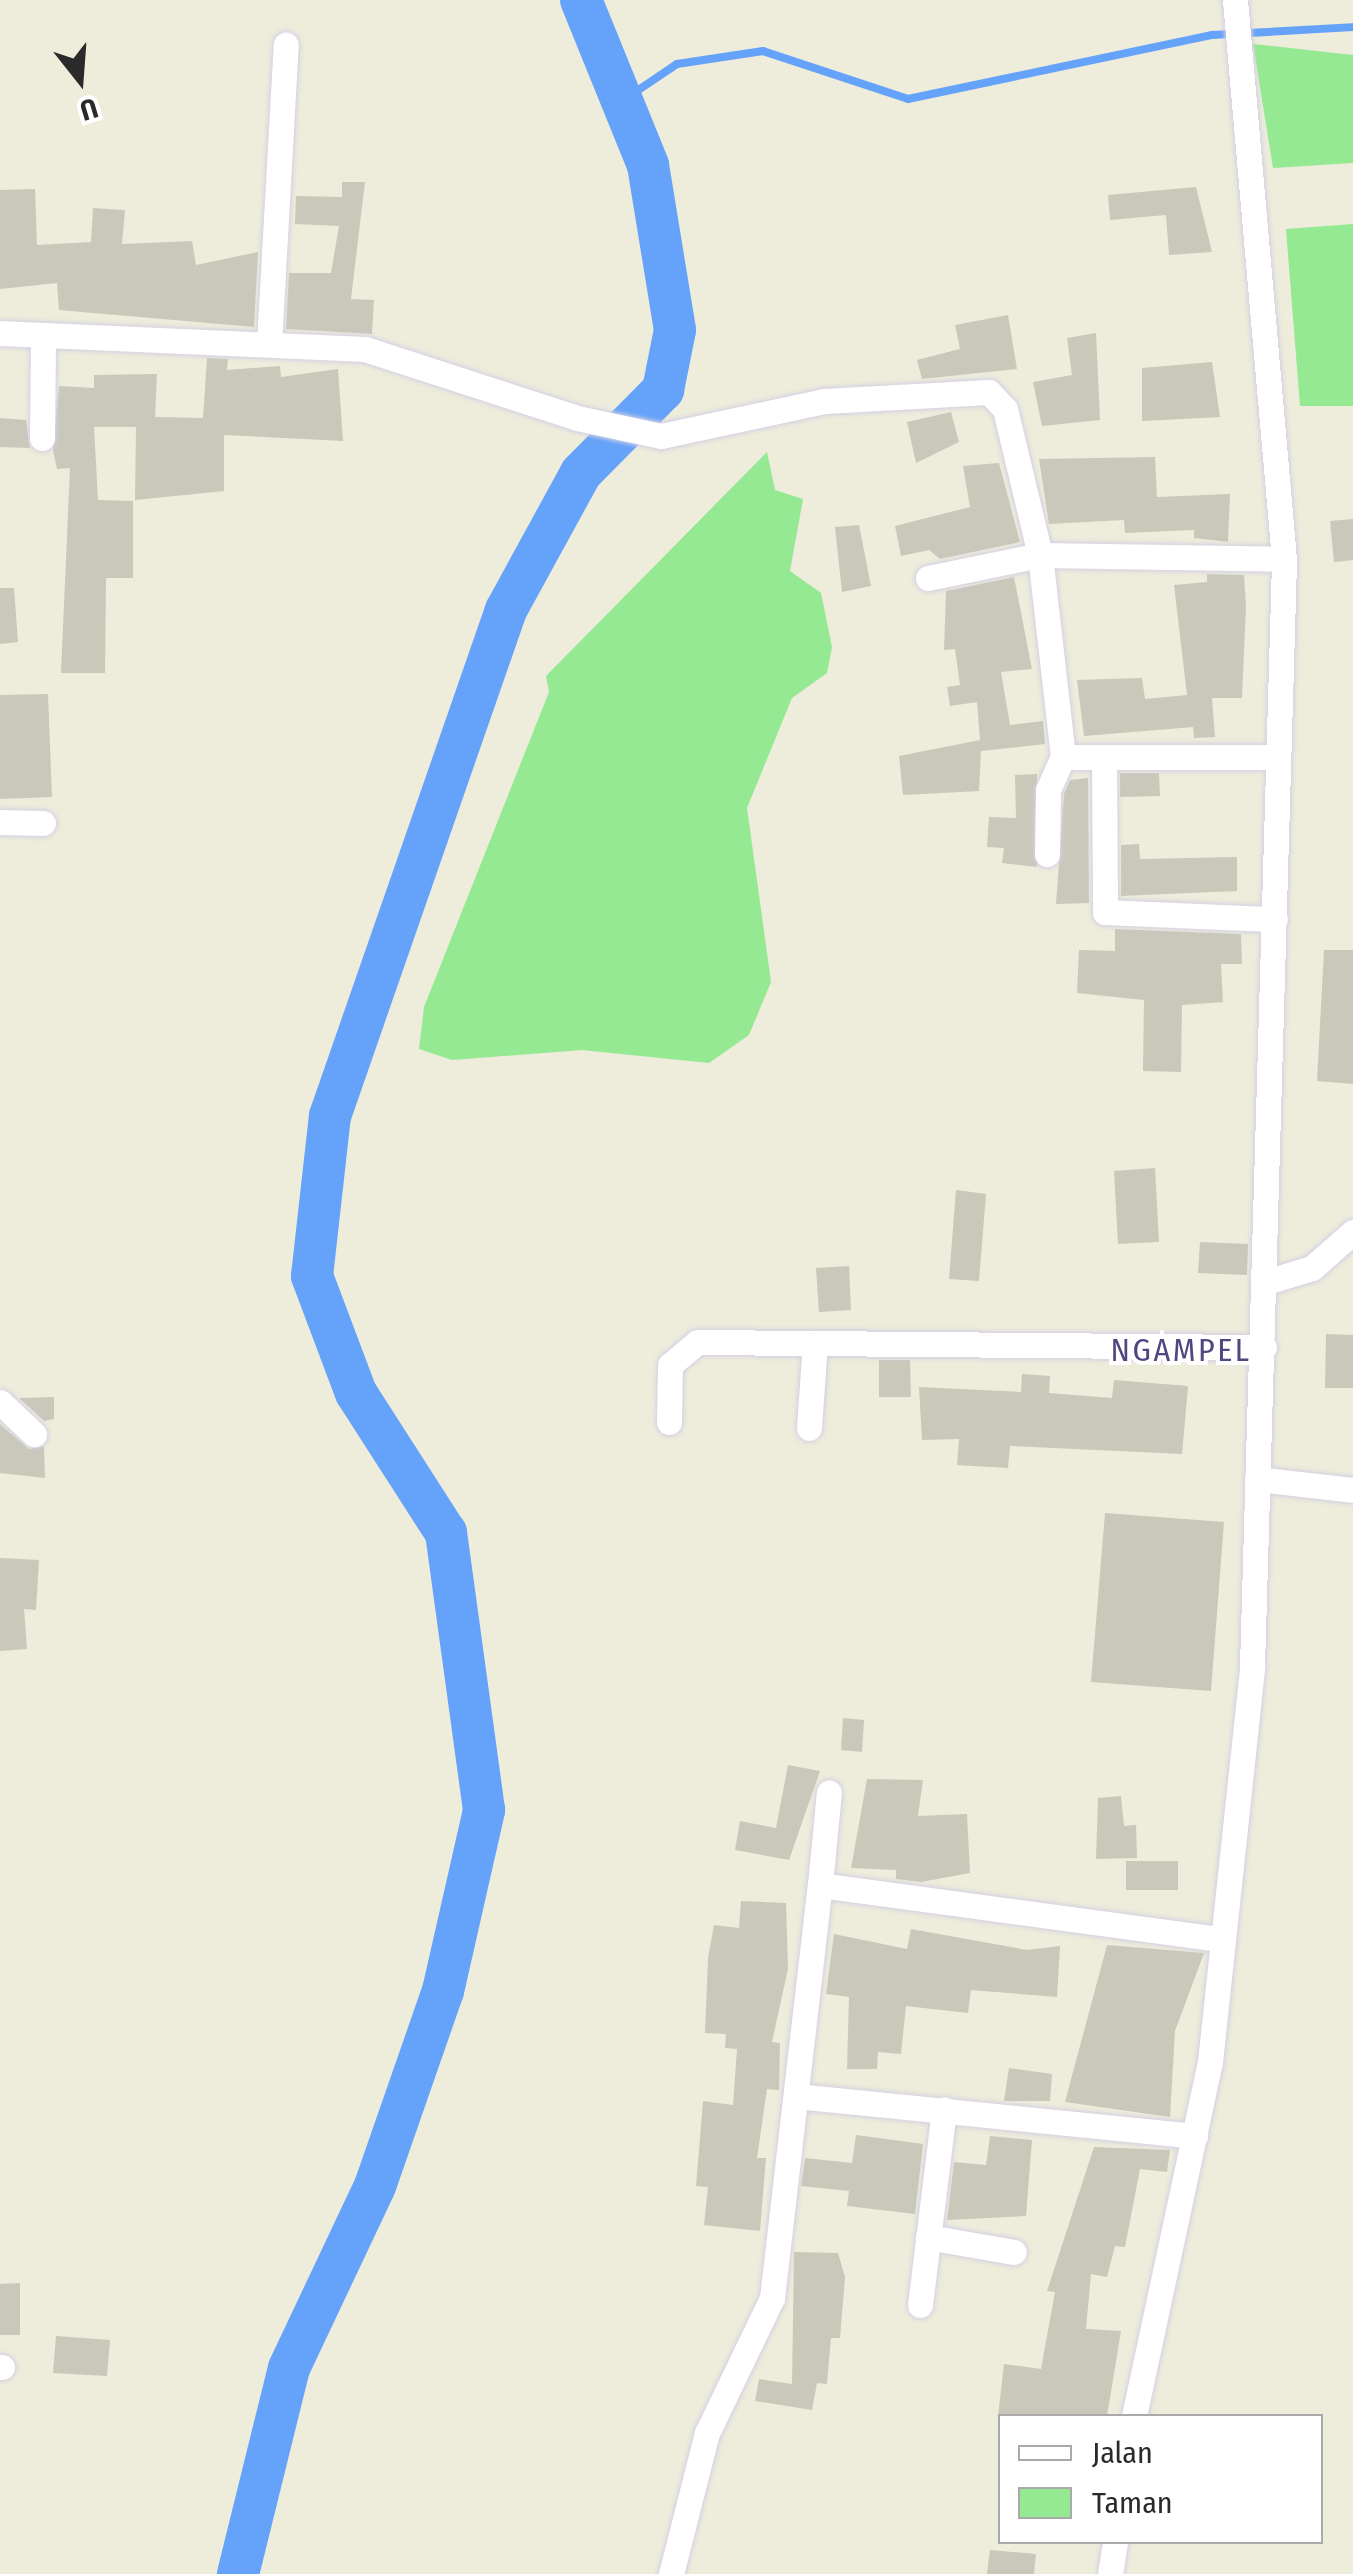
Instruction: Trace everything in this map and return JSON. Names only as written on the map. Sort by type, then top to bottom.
[{"type":"street","points":[[1134,2414],[1195,2136],[1245,1761],[1264,1347],[1284,559],[1235,0]]},
{"type":"street","points":[[269,344],[286,44]]},
{"type":"street","points":[[0,333],[366,348],[577,418],[662,436],[824,402],[989,392],[1005,410],[1040,554],[1063,757],[1048,790],[1047,854]]},
{"type":"street","points":[[42,438],[43,336]]},
{"type":"street","points":[[928,578],[1040,554],[1284,559]]},
{"type":"street","points":[[1063,757],[1278,758]]},
{"type":"street","points":[[1104,759],[1105,912],[1275,919]]},
{"type":"street","points":[[0,822],[43,823]]},
{"type":"street","points":[[1266,1282],[1312,1268],[1353,1232]]},
{"type":"street","points":[[669,1422],[670,1365],[682,1346],[815,1343],[1264,1347]]},
{"type":"street","points":[[809,1428],[815,1343]]},
{"type":"street","points":[[0,1402],[34,1434]]},
{"type":"street","points":[[1257,1479],[1353,1490]]},
{"type":"street","points":[[671,2574],[707,2433],[772,2298],[829,1792]]},
{"type":"street","points":[[820,1884],[1222,1939]]},
{"type":"street","points":[[796,2096],[1195,2136]]},
{"type":"street","points":[[920,2304],[944,2109]]},
{"type":"street","points":[[928,2237],[1014,2252]]},
{"type":"street","points":[[1110,2574],[1115,2544]]},
{"type":"green space","points":[[1253,44],[1353,55],[1353,163],[1273,168]]},
{"type":"green space","points":[[1353,224],[1353,406],[1300,406],[1286,229]]},
{"type":"green space","points":[[767,452],[775,490],[803,499],[790,571],[821,593],[832,647],[827,673],[792,698],[747,808],[771,982],[749,1035],[709,1063],[582,1050],[452,1060],[419,1049],[424,1007],[549,692],[546,676]]},
{"type":"building","points":[[342,182],[365,182],[351,299],[374,300],[372,334],[286,329],[289,273],[331,273],[339,226],[295,224],[296,196],[342,197]]},
{"type":"building","points":[[1196,187],[1212,252],[1169,255],[1166,215],[1110,220],[1108,195]]},
{"type":"building","points":[[35,189],[37,245],[91,242],[93,208],[125,210],[122,244],[192,241],[196,265],[258,252],[254,327],[59,310],[57,283],[0,289],[0,190]]},
{"type":"building","points":[[1008,315],[1017,369],[922,379],[917,360],[960,349],[955,325]]},
{"type":"building","points":[[1096,333],[1100,420],[1042,426],[1033,382],[1072,375],[1067,338]]},
{"type":"building","points":[[207,358],[228,359],[227,370],[280,366],[281,377],[338,369],[343,441],[224,435],[224,491],[135,500],[136,427],[94,427],[98,500],[133,501],[133,578],[106,578],[105,673],[61,673],[70,468],[57,469],[53,450],[59,386],[94,388],[94,375],[157,374],[155,417],[203,418]]},
{"type":"building","points":[[1212,362],[1220,417],[1142,421],[1142,368]]},
{"type":"building","points":[[951,412],[959,442],[916,463],[907,422]]},
{"type":"building","points":[[0,418],[26,420],[30,448],[0,447]]},
{"type":"building","points":[[1155,457],[1157,497],[1230,494],[1228,542],[1194,538],[1194,530],[1125,533],[1124,520],[1049,524],[1039,459]]},
{"type":"building","points":[[999,463],[1020,542],[940,559],[929,550],[901,556],[895,526],[970,507],[963,466]]},
{"type":"building","points":[[1353,519],[1353,560],[1334,562],[1330,521]]},
{"type":"building","points":[[859,525],[871,586],[842,592],[835,527]]},
{"type":"building","points":[[1207,574],[1244,575],[1246,607],[1242,698],[1212,698],[1215,737],[1194,738],[1193,727],[1084,736],[1077,680],[1142,678],[1145,699],[1187,695],[1174,585],[1207,582]]},
{"type":"building","points":[[1014,577],[1032,669],[1001,672],[1010,725],[1043,721],[1045,744],[981,751],[979,791],[903,795],[899,756],[980,740],[977,702],[950,706],[947,687],[960,685],[955,649],[944,650],[946,591]]},
{"type":"building","points":[[0,588],[14,588],[18,642],[0,644]]},
{"type":"building","points":[[48,694],[52,797],[0,799],[0,695]]},
{"type":"building","points":[[1120,773],[1159,773],[1160,796],[1120,797]]},
{"type":"building","points":[[1037,774],[1037,867],[1002,863],[1004,848],[987,847],[989,817],[1016,818],[1015,775]]},
{"type":"building","points":[[1088,778],[1089,903],[1056,904],[1064,794],[1070,780]]},
{"type":"building","points":[[1139,844],[1140,859],[1237,857],[1237,891],[1121,896],[1121,845]]},
{"type":"building","points":[[1115,929],[1241,934],[1242,964],[1221,964],[1223,1002],[1182,1005],[1181,1072],[1143,1071],[1144,1000],[1077,993],[1079,950],[1115,951]]},
{"type":"building","points":[[1324,950],[1353,950],[1353,1084],[1317,1081]]},
{"type":"building","points":[[1155,1168],[1159,1242],[1118,1244],[1114,1171]]},
{"type":"building","points":[[956,1190],[986,1194],[979,1281],[949,1279]]},
{"type":"building","points":[[1200,1242],[1248,1244],[1247,1275],[1198,1273]]},
{"type":"building","points":[[849,1266],[851,1310],[819,1312],[816,1268]]},
{"type":"building","points":[[1326,1334],[1353,1335],[1353,1388],[1325,1388]]},
{"type":"building","points":[[879,1360],[910,1360],[911,1397],[879,1397]]},
{"type":"building","points":[[1022,1374],[1050,1376],[1049,1393],[1112,1398],[1114,1380],[1188,1386],[1182,1454],[1010,1446],[1008,1468],[957,1465],[959,1439],[922,1440],[919,1387],[1021,1392]]},
{"type":"building","points":[[54,1397],[54,1419],[44,1421],[19,1398]]},
{"type":"building","points":[[0,1424],[29,1449],[44,1446],[45,1478],[0,1473]]},
{"type":"building","points":[[1105,1513],[1224,1522],[1211,1691],[1091,1682]]},
{"type":"building","points":[[0,1558],[39,1560],[36,1610],[24,1609],[27,1649],[0,1651]]},
{"type":"building","points":[[843,1718],[864,1720],[862,1752],[841,1750]]},
{"type":"building","points":[[788,1765],[820,1771],[789,1860],[735,1850],[740,1821],[776,1828]]},
{"type":"building","points":[[867,1779],[923,1780],[918,1816],[967,1814],[970,1873],[921,1882],[896,1879],[896,1870],[851,1868]]},
{"type":"building","points":[[1121,1796],[1124,1826],[1136,1825],[1137,1858],[1096,1859],[1098,1798]]},
{"type":"building","points":[[1126,1861],[1178,1861],[1178,1890],[1126,1890]]},
{"type":"building","points":[[741,1901],[786,1903],[788,1969],[772,2042],[780,2043],[779,2090],[767,2089],[757,2158],[766,2158],[760,2231],[704,2225],[708,2187],[696,2186],[703,2101],[733,2105],[737,2049],[725,2048],[726,2034],[705,2033],[708,1958],[714,1925],[739,1928]]},
{"type":"building","points":[[911,1929],[1027,1950],[1060,1946],[1057,1997],[971,1990],[968,2013],[906,2006],[901,2054],[878,2052],[877,2069],[847,2069],[849,1997],[826,1994],[834,1934],[907,1949]]},
{"type":"building","points":[[1107,1945],[1204,1953],[1175,2031],[1170,2117],[1065,2102]]},
{"type":"building","points":[[1009,2068],[1052,2074],[1050,2101],[1004,2101]]},
{"type":"building","points":[[856,2135],[923,2144],[915,2214],[847,2206],[849,2191],[801,2186],[805,2158],[852,2163]]},
{"type":"building","points":[[990,2136],[1032,2140],[1026,2216],[947,2220],[954,2162],[986,2165]]},
{"type":"building","points":[[1094,2147],[1170,2150],[1167,2172],[1140,2169],[1125,2247],[1115,2246],[1107,2277],[1091,2274],[1086,2329],[1121,2331],[1107,2414],[998,2414],[1004,2364],[1041,2369],[1055,2292],[1047,2291]]},
{"type":"building","points":[[794,2252],[838,2253],[845,2277],[840,2338],[831,2338],[827,2384],[817,2383],[812,2410],[755,2401],[759,2379],[792,2384]]},
{"type":"building","points":[[20,2283],[20,2335],[0,2335],[0,2284]]},
{"type":"building","points":[[56,2336],[110,2340],[107,2376],[53,2373]]},
{"type":"building","points":[[990,2550],[1036,2554],[1034,2574],[987,2574]]},
{"type":"waterway","points":[[238,2574],[289,2368],[375,2186],[443,1991],[484,1810],[446,1533],[356,1393],[312,1276],[330,1116],[506,610],[581,473],[663,390],[675,330],[648,165],[581,0]]},
{"type":"waterway","points":[[622,101],[677,64],[763,51],[908,99],[1212,35],[1353,27]]},
{"type":"district","name":"NGAMPEL","points":[[1181,1350]]}]
